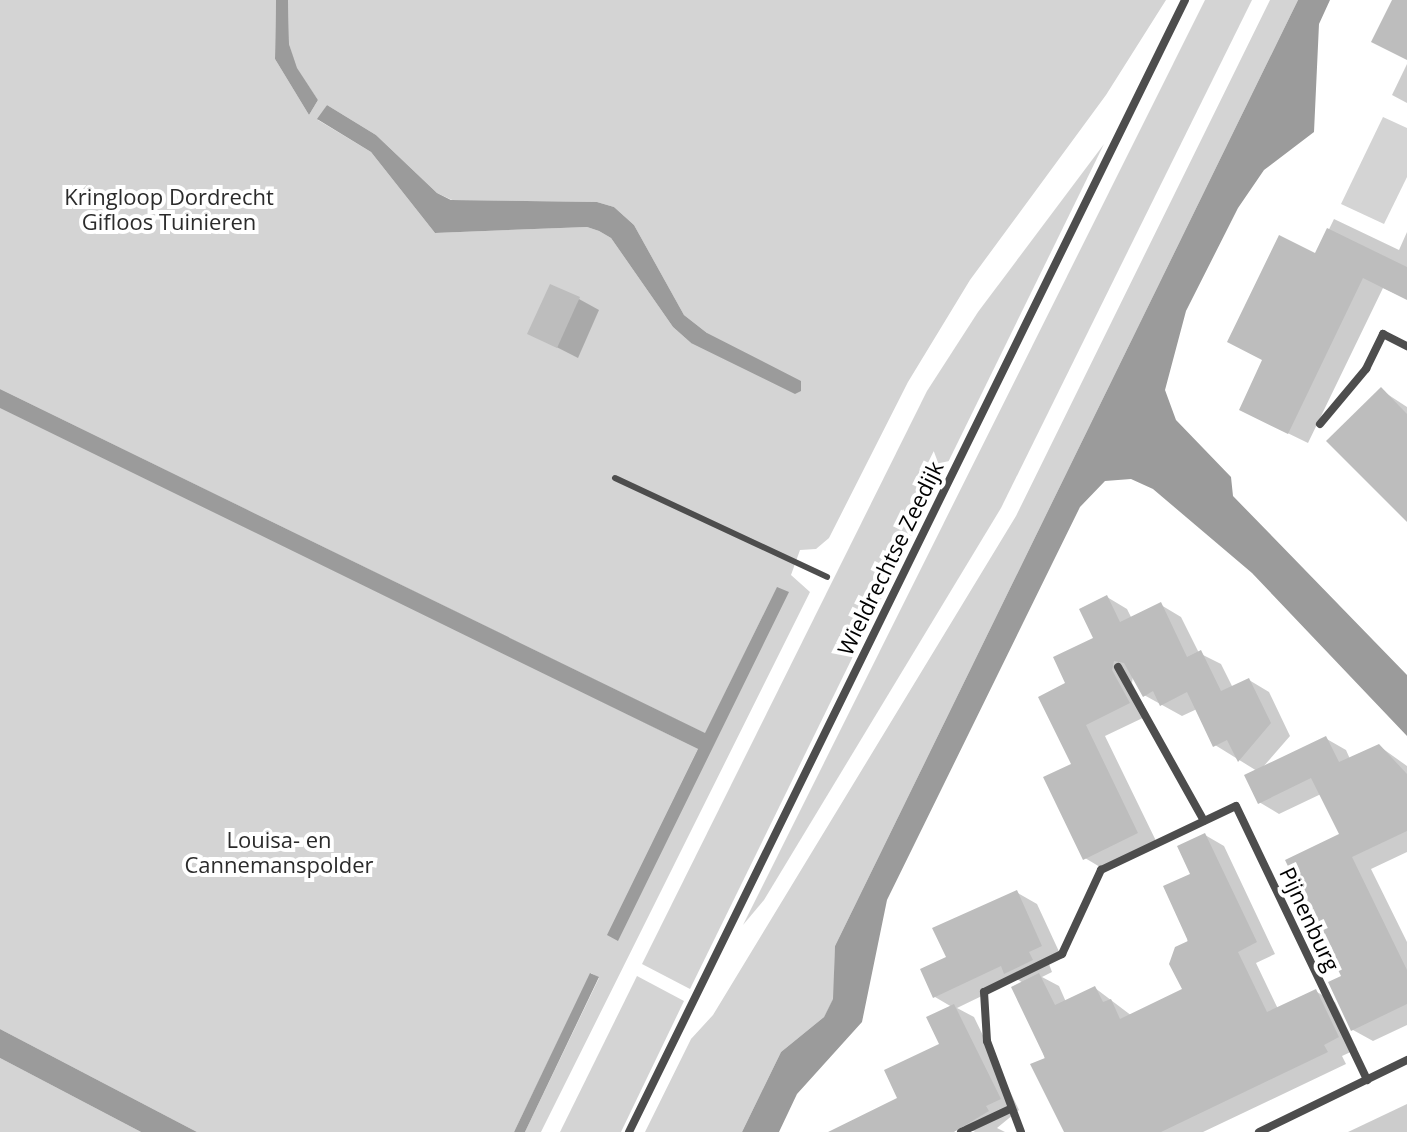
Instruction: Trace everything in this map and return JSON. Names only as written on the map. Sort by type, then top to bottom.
[{"type":"street","name":"Wieldrechtse Zeedijk","points":[[629,1132],[1185,0]]},
{"type":"street","points":[[1320,424],[1366,369],[1383,334],[1407,346]]},
{"type":"street","points":[[1118,667],[1204,821]]},
{"type":"street","name":"Pijnenburg","points":[[1021,1132],[987,1041],[984,992],[1062,954],[1101,870],[1236,806],[1367,1080]]},
{"type":"street","points":[[1259,1132],[1407,1060]]},
{"type":"street","points":[[961,1132],[1010,1109]]},
{"type":"lane","points":[[615,478],[827,577]]},
{"type":"green space","points":[[0,0],[276,0],[275,59],[309,115],[318,100],[296,68],[289,44],[288,0],[1166,0],[1106,95],[970,280],[908,382],[829,538],[816,549],[800,550],[791,575],[810,592],[541,1132],[525,1132],[599,978],[591,973],[514,1132],[197,1132],[0,1029],[0,403],[698,749],[705,734],[0,389]],"holes":[[[327,105],[376,135],[437,193],[452,200],[597,202],[614,207],[634,225],[684,315],[707,333],[691,343],[673,327],[611,238],[599,231],[587,227],[435,233],[371,152],[318,120]]]},
{"type":"green space","points":[[1205,0],[1252,0],[1001,508],[764,900],[743,925]]},
{"type":"green space","points":[[1270,0],[1298,0],[835,946],[834,998],[824,1017],[781,1052],[742,1132],[645,1132],[691,1039],[713,1015],[1016,516]]},
{"type":"green space","points":[[1383,117],[1407,128],[1407,177],[1384,224],[1341,204]]},
{"type":"green space","points":[[1104,144],[690,989],[642,964],[927,391],[978,312]]},
{"type":"green space","points":[[637,976],[684,1001],[621,1132],[560,1132]]},
{"type":"green space","points":[[0,1058],[141,1132],[0,1132]]},
{"type":"shaded area","points":[[276,0],[288,0],[289,44],[297,68],[318,100],[309,115],[275,59]]},
{"type":"shaded area","points":[[1298,0],[1330,0],[1319,24],[1314,132],[1264,170],[1238,208],[1186,311],[1165,390],[1176,420],[1231,477],[1233,496],[1407,675],[1407,736],[1252,573],[1153,489],[1131,479],[1105,481],[1080,507],[887,900],[862,1022],[797,1094],[779,1132],[742,1132],[781,1052],[824,1017],[833,999],[835,946]]},
{"type":"shaded area","points":[[327,105],[376,135],[437,193],[451,200],[597,202],[614,207],[634,225],[684,315],[707,333],[801,381],[801,391],[795,394],[691,343],[673,327],[611,238],[599,231],[587,227],[435,233],[371,152],[317,119]]},
{"type":"shaded area","points":[[0,389],[705,733],[777,587],[789,592],[618,941],[607,935],[698,749],[0,408]]},
{"type":"shaded area","points":[[590,973],[599,977],[525,1132],[514,1132]]},
{"type":"shaded area","points":[[0,1029],[197,1132],[141,1132],[0,1058]]},
{"type":"building","points":[[1392,0],[1407,0],[1407,60],[1371,42]]},
{"type":"building","points":[[1327,228],[1407,267],[1407,300],[1363,278],[1288,434],[1239,410],[1262,360],[1227,342],[1279,235],[1315,253]]},
{"type":"building","points":[[550,284],[580,297],[557,348],[527,334]]},
{"type":"building","points":[[1381,387],[1407,414],[1407,522],[1326,441]]},
{"type":"building","points":[[1107,595],[1120,622],[1161,602],[1187,657],[1201,650],[1221,691],[1249,678],[1271,723],[1238,762],[1227,740],[1213,747],[1187,692],[1160,706],[1153,691],[1143,697],[1124,663],[1114,661],[1112,670],[1130,703],[1086,725],[1138,833],[1083,860],[1043,777],[1071,764],[1038,697],[1065,683],[1053,657],[1093,638],[1079,609]]},
{"type":"building","points":[[1326,736],[1339,762],[1379,744],[1407,774],[1407,831],[1352,857],[1407,970],[1407,1004],[1351,1031],[1328,982],[1341,976],[1285,860],[1339,834],[1311,778],[1258,804],[1244,775]]},
{"type":"building","points":[[1205,833],[1257,942],[1238,952],[1267,1012],[1316,989],[1339,1037],[1324,1045],[1328,1052],[1161,1132],[1064,1132],[1030,1064],[1045,1058],[1011,987],[1039,973],[1055,1005],[1095,986],[1103,1002],[1111,999],[1120,1019],[1182,989],[1169,964],[1175,947],[1188,941],[1163,886],[1190,874],[1177,846]]},
{"type":"building","points":[[1017,890],[1042,946],[1029,952],[1033,960],[1004,974],[1001,966],[933,998],[920,969],[946,957],[932,928]]},
{"type":"building","points":[[954,1004],[1001,1099],[986,1106],[989,1111],[954,1132],[828,1132],[897,1098],[884,1070],[939,1044],[926,1017]]},
{"type":"park label","name":"Kringloop Dordrecht Gifloos Tuinieren","points":[[169,208]]},
{"type":"park label","name":"Louisa- en Cannemanspolder","points":[[279,852]]}]
